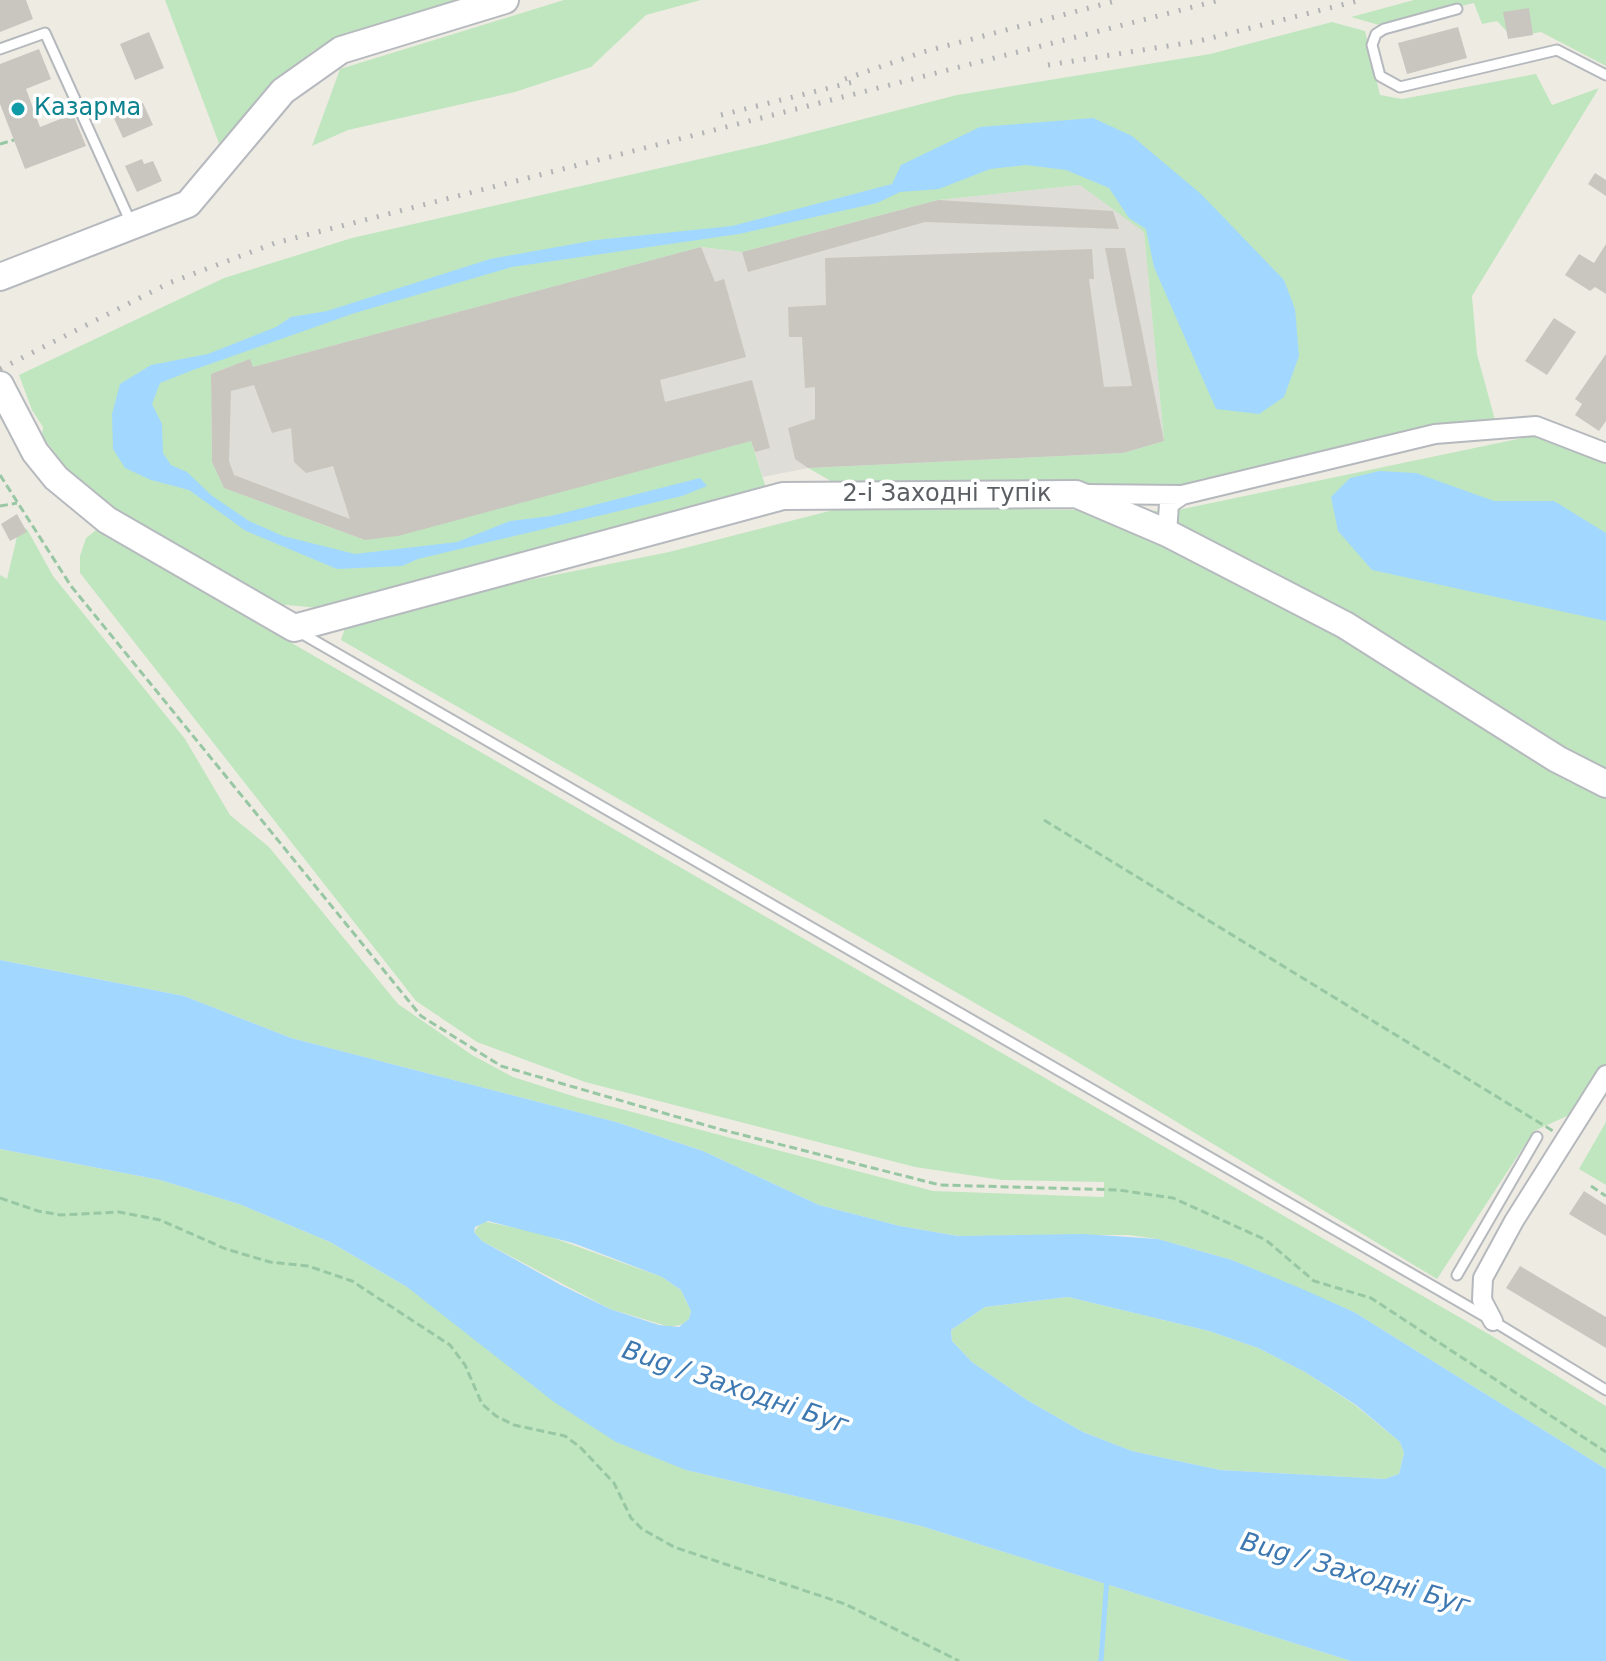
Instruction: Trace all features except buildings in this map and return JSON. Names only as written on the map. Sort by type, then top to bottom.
[{"type":"main road","points":[[0,277],[188,204],[283,91],[341,50],[505,0]]},
{"type":"main road","points":[[0,385],[35,452],[56,478],[107,520],[294,628]]},
{"type":"main road","points":[[1076,494],[1167,533],[1345,625],[1557,759],[1606,784]]},
{"type":"main road","name":"2-і Заходні тупік","points":[[294,628],[783,496],[1076,494]]},
{"type":"street","name":"2-і Заходні тупік","points":[[1076,494],[1182,495],[1435,434],[1536,426],[1606,453]]},
{"type":"street","points":[[1167,533],[1169,504],[1182,495]]},
{"type":"street","points":[[1493,1321],[1482,1300],[1483,1278],[1514,1221],[1606,1075]]},
{"type":"lane","points":[[1457,9],[1384,29],[1376,34],[1372,45],[1380,76],[1400,87],[1557,50],[1606,75]]},
{"type":"lane","points":[[0,49],[45,33],[132,227]]},
{"type":"lane","points":[[294,628],[1493,1321],[1606,1390]]},
{"type":"lane","points":[[1457,1275],[1537,1137]]},
{"type":"lane","points":[[1494,1208],[1514,1221]]},
{"type":"path","points":[[0,144],[14,140]]},
{"type":"path","points":[[0,475],[71,586],[421,1016],[501,1066],[719,1129],[940,1185],[1119,1190],[1173,1198],[1266,1240],[1314,1281],[1371,1298],[1606,1452]]},
{"type":"path","points":[[0,506],[17,503]]},
{"type":"path","points":[[1044,820],[1566,1139]]},
{"type":"path","points":[[1591,1186],[1606,1196]]},
{"type":"path","points":[[0,1198],[50,1213],[119,1212],[160,1220],[226,1249],[270,1262],[308,1266],[352,1281],[450,1345],[465,1365],[482,1404],[496,1416],[514,1425],[565,1436],[580,1447],[603,1468],[631,1518],[642,1529],[674,1547],[845,1604],[959,1661]]},
{"type":"shaded area","points":[[1080,185],[1144,231],[1164,441],[1123,453],[808,468],[763,477],[751,442],[398,536],[365,540],[224,488],[212,462],[211,374],[258,353],[701,247],[742,252],[938,200]]},
{"type":"green space","points":[[165,0],[465,0],[334,40],[313,51],[277,81],[220,146]]},
{"type":"green space","points":[[564,0],[701,0],[646,15],[591,67],[515,92],[348,130],[312,146],[340,69]]},
{"type":"green space","points":[[1414,0],[1606,0],[1606,66],[1541,32],[1512,37],[1497,21],[1482,24],[1474,3],[1379,25],[1351,17]]},
{"type":"green space","points":[[1332,22],[1365,31],[1380,95],[1402,99],[1536,74],[1552,105],[1599,88],[1472,296],[1477,354],[1495,420],[1431,426],[1180,485],[831,481],[808,468],[1123,453],[1164,441],[1144,232],[1080,185],[938,200],[742,252],[701,247],[253,367],[250,359],[211,374],[212,462],[224,488],[365,540],[398,535],[751,441],[767,491],[329,609],[276,604],[144,529],[80,486],[42,436],[43,427],[32,410],[19,375],[224,278],[352,238],[766,144],[957,95],[1210,54]]},
{"type":"green space","points":[[1532,436],[1606,464],[1606,1070],[1585,1108],[1534,1131],[1437,1279],[1064,1054],[341,640],[345,628],[490,588],[669,552],[845,507],[1173,511]]},
{"type":"green space","points":[[19,528],[27,529],[53,576],[185,739],[230,815],[269,847],[398,1004],[472,1055],[513,1077],[579,1098],[933,1191],[1104,1197],[1104,1182],[1002,1180],[915,1167],[585,1082],[477,1042],[416,1001],[80,573],[80,556],[86,538],[96,530],[1492,1336],[1606,1406],[1606,1469],[1354,1312],[1232,1260],[1158,1239],[1128,1235],[958,1236],[900,1226],[819,1205],[703,1151],[616,1122],[291,1038],[184,996],[0,960],[0,575],[7,579]]},
{"type":"green space","points":[[1606,1122],[1606,1185],[1579,1169]]},
{"type":"green space","points":[[0,1149],[160,1180],[239,1204],[330,1242],[407,1287],[686,1470],[921,1526],[1351,1661],[0,1661]]},
{"type":"green space","points":[[482,1221],[537,1232],[662,1277],[681,1290],[691,1311],[689,1319],[685,1324],[670,1327],[610,1309],[482,1241],[474,1232]]},
{"type":"green space","points":[[1068,1297],[1209,1331],[1258,1348],[1305,1372],[1355,1405],[1400,1442],[1404,1453],[1399,1474],[1385,1479],[1220,1470],[1132,1451],[1083,1432],[1027,1400],[972,1362],[952,1341],[951,1330],[985,1307]]},
{"type":"water","points":[[1093,118],[1132,136],[1201,194],[1284,280],[1295,309],[1299,356],[1284,397],[1259,414],[1216,409],[1154,267],[1146,229],[1129,218],[1109,188],[1066,170],[1026,165],[990,169],[939,189],[900,192],[877,203],[739,234],[512,267],[355,313],[193,370],[160,383],[152,404],[162,424],[163,453],[171,465],[187,472],[211,495],[249,521],[283,536],[355,554],[457,542],[510,521],[551,516],[700,478],[707,486],[682,496],[418,559],[402,566],[337,569],[246,531],[189,490],[151,480],[125,468],[113,449],[112,414],[120,384],[151,365],[208,354],[276,327],[291,317],[327,311],[490,259],[596,240],[732,226],[892,184],[901,165],[980,127]]},
{"type":"water","points":[[1379,471],[1416,473],[1494,501],[1554,501],[1606,533],[1606,621],[1372,570],[1338,531],[1331,497],[1350,478]]},
{"type":"water","name":"Bug / Заходні Буг","points":[[0,960],[184,996],[291,1038],[616,1122],[703,1151],[819,1205],[900,1226],[958,1236],[1083,1234],[1158,1239],[1232,1260],[1354,1312],[1606,1469],[1606,1661],[1351,1661],[921,1526],[686,1470],[616,1442],[554,1402],[407,1287],[330,1242],[239,1204],[160,1180],[0,1149]],"holes":[[[488,1221],[573,1243],[662,1277],[681,1290],[691,1311],[689,1319],[679,1327],[659,1325],[610,1309],[482,1241],[474,1232],[475,1227]],[[1068,1297],[1209,1331],[1258,1348],[1305,1372],[1356,1405],[1400,1442],[1404,1453],[1399,1474],[1385,1479],[1220,1470],[1132,1451],[1083,1432],[1027,1400],[972,1362],[952,1341],[951,1330],[985,1307]]]},
{"type":"waterway","points":[[1101,1661],[1107,1578]]},
{"type":"railway","points":[[845,79],[923,52],[1119,0]]},
{"type":"railway","points":[[0,369],[169,283],[275,243],[1220,0]]},
{"type":"railway","points":[[1048,65],[1199,41],[1361,0]]},
{"type":"railway","points":[[721,115],[857,81]]},
{"type":"place","name":"Казарма","points":[[18,109]]}]
